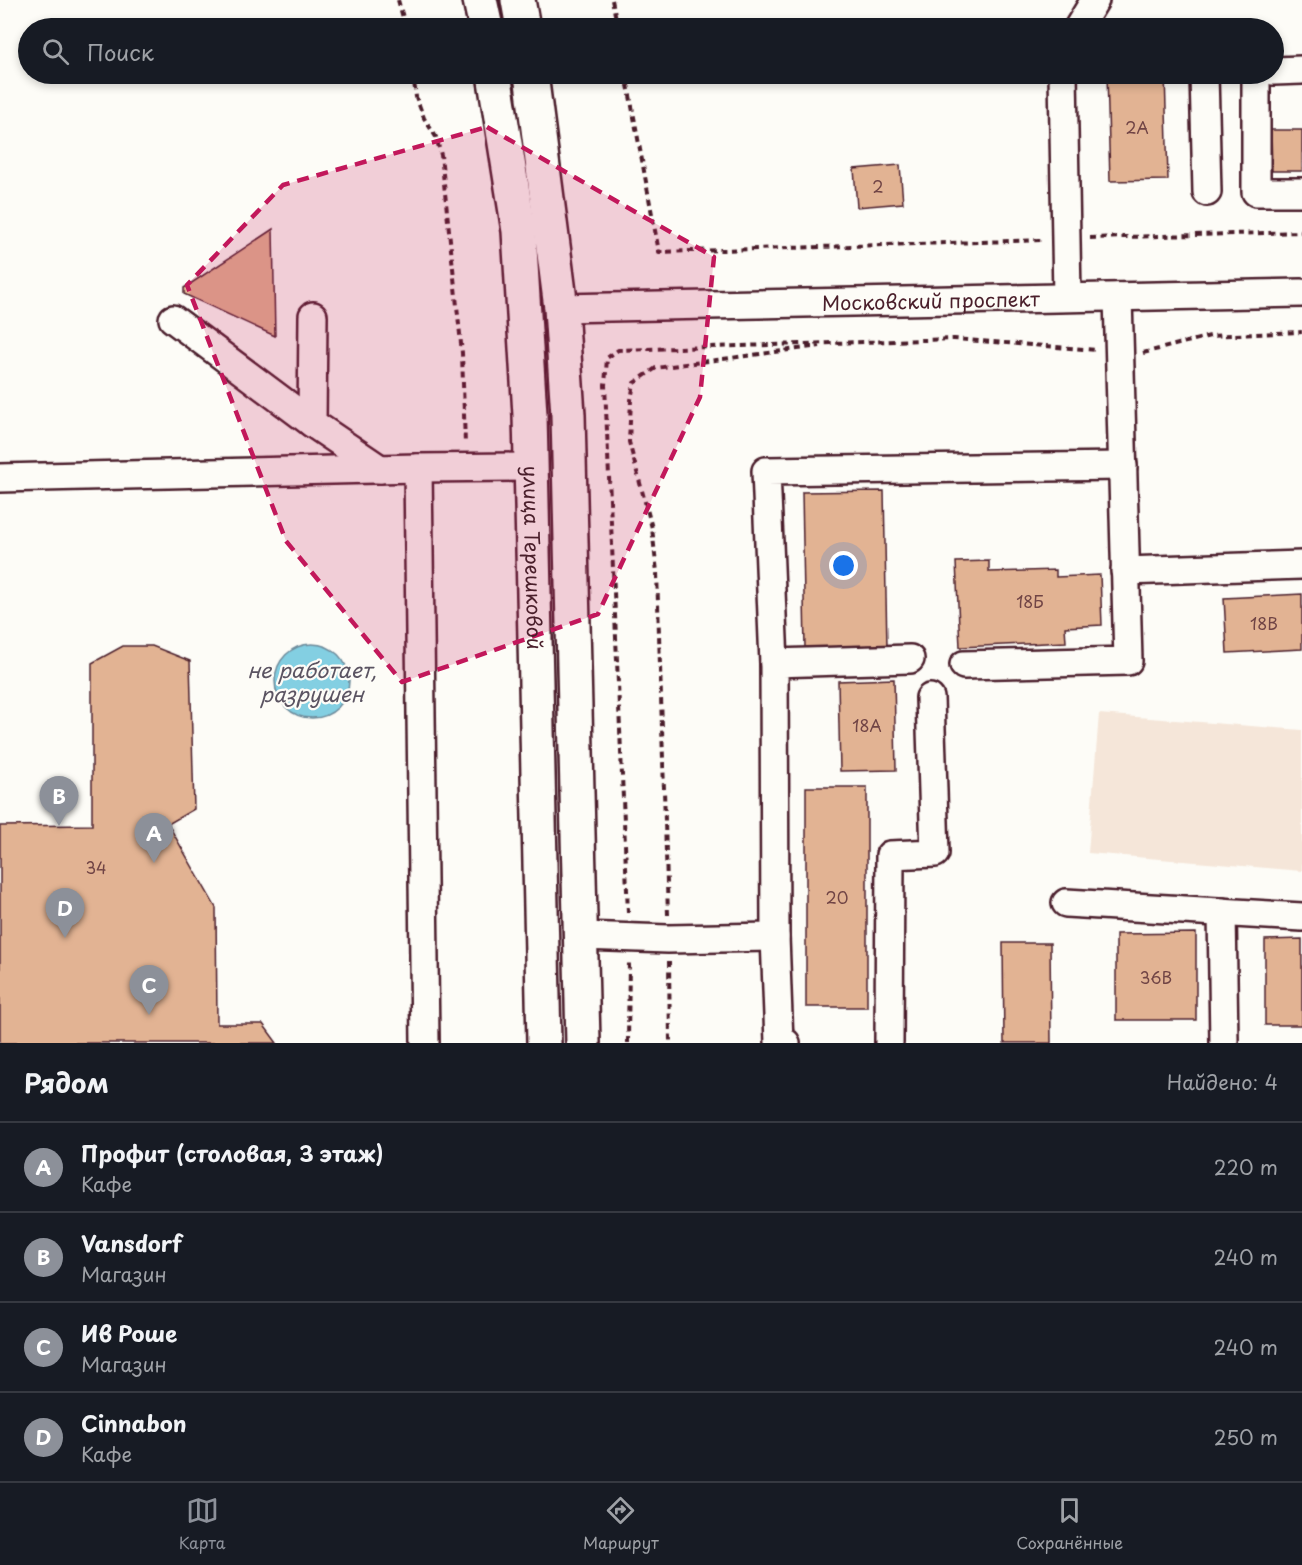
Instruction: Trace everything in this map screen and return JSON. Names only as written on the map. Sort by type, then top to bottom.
[{"type":"main road","points":[[480,0],[484,18]]},
{"type":"main road","points":[[518,0],[521,18]]},
{"type":"main road","name":"улица Терешковой","points":[[496,84],[519,231],[531,467],[544,1043]]},
{"type":"main road","name":"улица Терешковой","points":[[532,84],[561,308],[568,415],[583,1043]]},
{"type":"street","points":[[1084,18],[1095,0]]},
{"type":"street","points":[[1284,71],[1302,70]]},
{"type":"street","points":[[1063,84],[1067,297]]},
{"type":"street","points":[[1204,84],[1207,192]]},
{"type":"street","points":[[1256,84],[1256,192],[1302,192]]},
{"type":"street","name":"Московский проспект","points":[[561,308],[1302,293]]},
{"type":"street","points":[[964,665],[1128,661],[1118,297]]},
{"type":"street","points":[[312,423],[313,316]]},
{"type":"street","points":[[173,319],[312,423],[380,469]]},
{"type":"street","points":[[786,1043],[779,1042],[775,937],[774,663],[766,471],[1123,466]]},
{"type":"street","points":[[0,478],[531,467]]},
{"type":"street","points":[[418,468],[425,1043]]},
{"type":"street","points":[[1125,572],[1302,565]]},
{"type":"street","points":[[774,663],[910,659]]},
{"type":"street","points":[[889,1043],[890,855],[935,854],[930,698]]},
{"type":"street","points":[[1066,903],[1302,917]]},
{"type":"street","points":[[1222,912],[1224,1043]]},
{"type":"street","points":[[582,936],[668,939],[775,937]]},
{"type":"path","points":[[398,0],[403,18]]},
{"type":"path","points":[[612,0],[616,18]]},
{"type":"path","points":[[414,84],[416,97],[424,118],[436,137],[441,155],[462,353],[466,467]]},
{"type":"path","points":[[628,84],[659,252],[1302,232]]},
{"type":"path","points":[[628,1043],[629,938],[605,396],[607,358],[618,350],[954,339],[1140,353],[1210,336],[1302,332]]},
{"type":"path","points":[[670,1043],[657,572],[652,528],[629,442],[634,383],[656,368],[842,343]]},
{"type":"highlighted area","points":[[487,127],[714,257],[700,397],[598,614],[402,682],[286,541],[187,285],[283,185]]},
{"type":"shaded area","points":[[1099,714],[1302,730],[1302,871],[1088,853]]},
{"type":"water","name":"не работает, разрушен","points":[[312,644],[326,647],[338,655],[346,667],[349,681],[346,695],[338,707],[326,715],[312,718],[298,715],[286,707],[278,695],[275,681],[278,667],[286,655],[298,647]]},
{"type":"building","points":[[1107,84],[1165,84],[1168,180],[1110,181]]},
{"type":"building","points":[[1271,130],[1302,130],[1302,171],[1272,171]]},
{"type":"building","points":[[900,165],[903,203],[857,207],[854,169]]},
{"type":"building","points":[[273,229],[275,336],[184,294],[184,288]]},
{"type":"building","points":[[884,491],[887,647],[805,648],[802,492]]},
{"type":"building","points":[[989,561],[989,572],[1056,570],[1056,577],[1100,575],[1102,625],[1065,627],[1066,642],[960,647],[956,562]]},
{"type":"building","points":[[1302,594],[1302,649],[1227,653],[1224,598]]},
{"type":"building","points":[[123,646],[152,646],[190,661],[194,809],[168,824],[216,908],[217,1024],[263,1024],[277,1043],[0,1043],[0,826],[92,825],[92,663]]},
{"type":"building","points":[[894,679],[896,770],[840,771],[838,681]]},
{"type":"building","points":[[806,787],[867,787],[867,1007],[806,1007]]},
{"type":"building","points":[[1196,933],[1196,1020],[1116,1020],[1116,934]]},
{"type":"building","points":[[1302,939],[1302,1025],[1265,1025],[1265,940]]},
{"type":"building","points":[[1003,943],[1050,943],[1051,1043],[1004,1043]]},
{"type":"place","name":"Vansdorf","points":[[59,826]]},
{"type":"place","name":"Профит (столовая, 3 этаж)","points":[[154,863]]},
{"type":"place","name":"Cinnabon","points":[[65,938]]},
{"type":"place","name":"Ив Роше","points":[[149,1015]]}]
